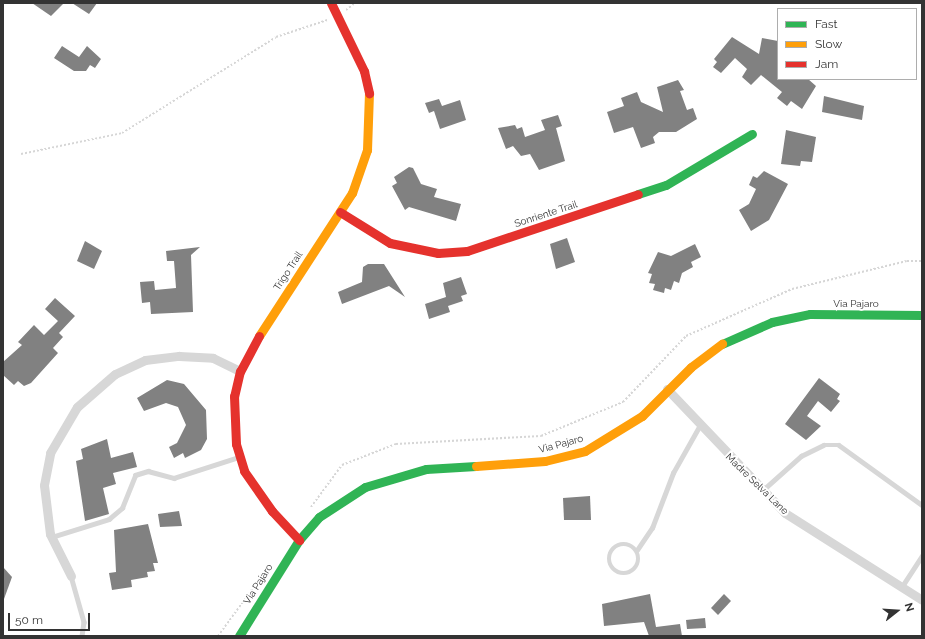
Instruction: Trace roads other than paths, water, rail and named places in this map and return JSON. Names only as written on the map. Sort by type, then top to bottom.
[{"type":"street","name":"Trigo Trail","points":[[299,540],[255,489],[239,457],[234,404],[240,371],[263,328],[340,212],[361,171],[368,134],[370,100],[364,71],[331,3]]},
{"type":"street","name":"Sonriente Trail","points":[[340,212],[390,243],[438,253],[467,251],[666,185],[752,134]]},
{"type":"street","name":"Via Pajaro","points":[[239,636],[299,540],[319,517],[340,501],[394,476],[426,469],[545,461],[585,451],[642,416],[667,389],[716,347],[772,322],[810,314],[922,315]]},
{"type":"street","points":[[71,576],[52,537],[44,501],[50,453],[66,421],[88,394],[130,366],[163,358],[214,358],[240,371]]},
{"type":"street","name":"Madre Selva Lane","points":[[667,389],[762,491],[785,513],[922,600]]},
{"type":"lane","points":[[637,550],[628,543],[616,545],[609,555],[611,567],[620,574],[632,572],[639,562],[637,550],[652,528],[673,473],[700,425]]},
{"type":"lane","points":[[762,491],[801,456],[824,445],[839,445],[922,505]]},
{"type":"lane","points":[[52,537],[109,519],[122,508],[135,475],[148,471],[174,478],[239,457]]},
{"type":"lane","points":[[901,588],[922,556]]},
{"type":"lane","points":[[71,576],[84,622],[82,636]]}]
